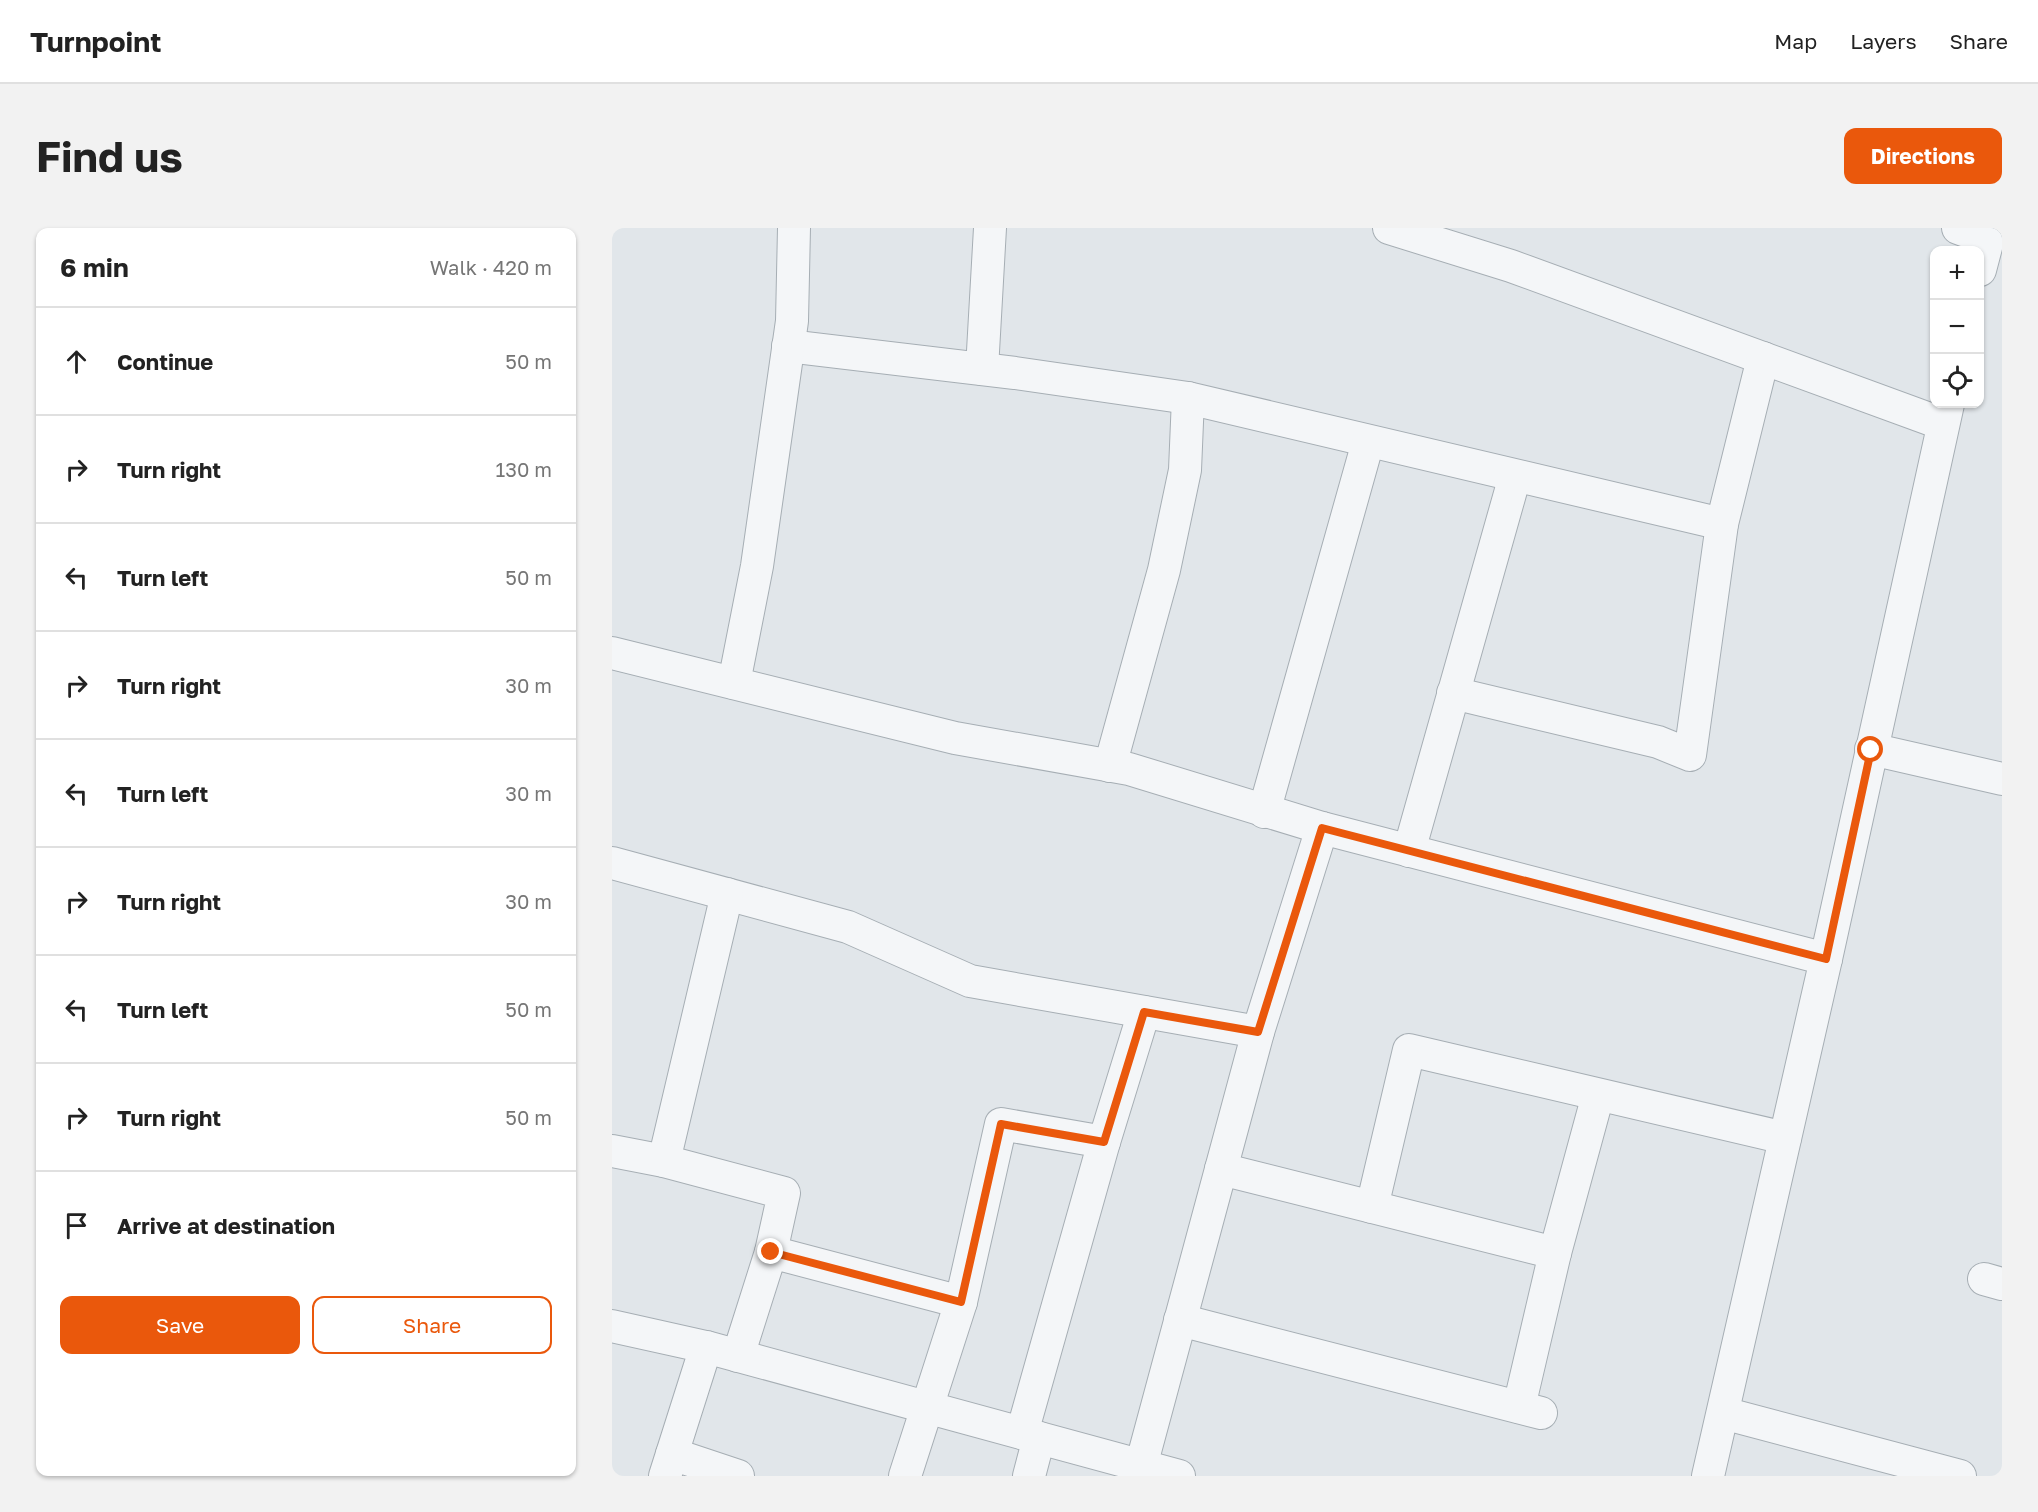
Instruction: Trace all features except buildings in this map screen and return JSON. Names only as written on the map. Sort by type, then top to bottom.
[{"type":"street","points":[[734,683],[757,566],[792,321],[794,228]]},
{"type":"street","points":[[982,369],[990,228]]},
{"type":"street","points":[[1958,228],[1990,233],[1984,255]]},
{"type":"street","points":[[1405,230],[1763,358],[1946,414],[1826,959],[1708,1476]]},
{"type":"street","points":[[788,346],[982,369],[1188,398],[1722,524]]},
{"type":"street","points":[[1453,693],[1658,742],[1690,755],[1722,524],[1763,358]]},
{"type":"street","points":[[1110,766],[1167,559],[1185,470],[1188,398]]},
{"type":"street","points":[[1264,812],[1368,442]]},
{"type":"street","points":[[1409,851],[1515,476]]},
{"type":"street","points":[[612,653],[955,738],[1129,769],[1322,828],[1826,959]]},
{"type":"street","points":[[1871,750],[2002,779]]},
{"type":"street","points":[[1142,1466],[1258,1032],[1322,828]]},
{"type":"street","points":[[612,863],[848,927],[970,981],[1258,1032]]},
{"type":"street","points":[[664,1161],[727,894]]},
{"type":"street","points":[[1029,1476],[1031,1436],[1104,1142],[1144,1012]]},
{"type":"street","points":[[1372,1207],[1409,1050],[1785,1138]]},
{"type":"street","points":[[1180,1320],[1530,1410],[1555,1253],[1598,1095]]},
{"type":"street","points":[[905,1476],[961,1302],[1001,1124],[1104,1142]]},
{"type":"street","points":[[612,1151],[664,1161],[784,1193],[771,1252],[738,1356]]},
{"type":"street","points":[[1221,1168],[1555,1253]]},
{"type":"street","points":[[771,1252],[961,1302]]},
{"type":"street","points":[[612,1326],[706,1347],[1179,1476]]},
{"type":"street","points":[[706,1347],[668,1465],[738,1476]]},
{"type":"street","points":[[1723,1413],[1927,1472],[1960,1476]]},
{"type":"route","points":[[771,1252],[961,1302],[1001,1124],[1104,1142],[1144,1012],[1258,1032],[1322,828],[1826,959],[1871,750]]}]
